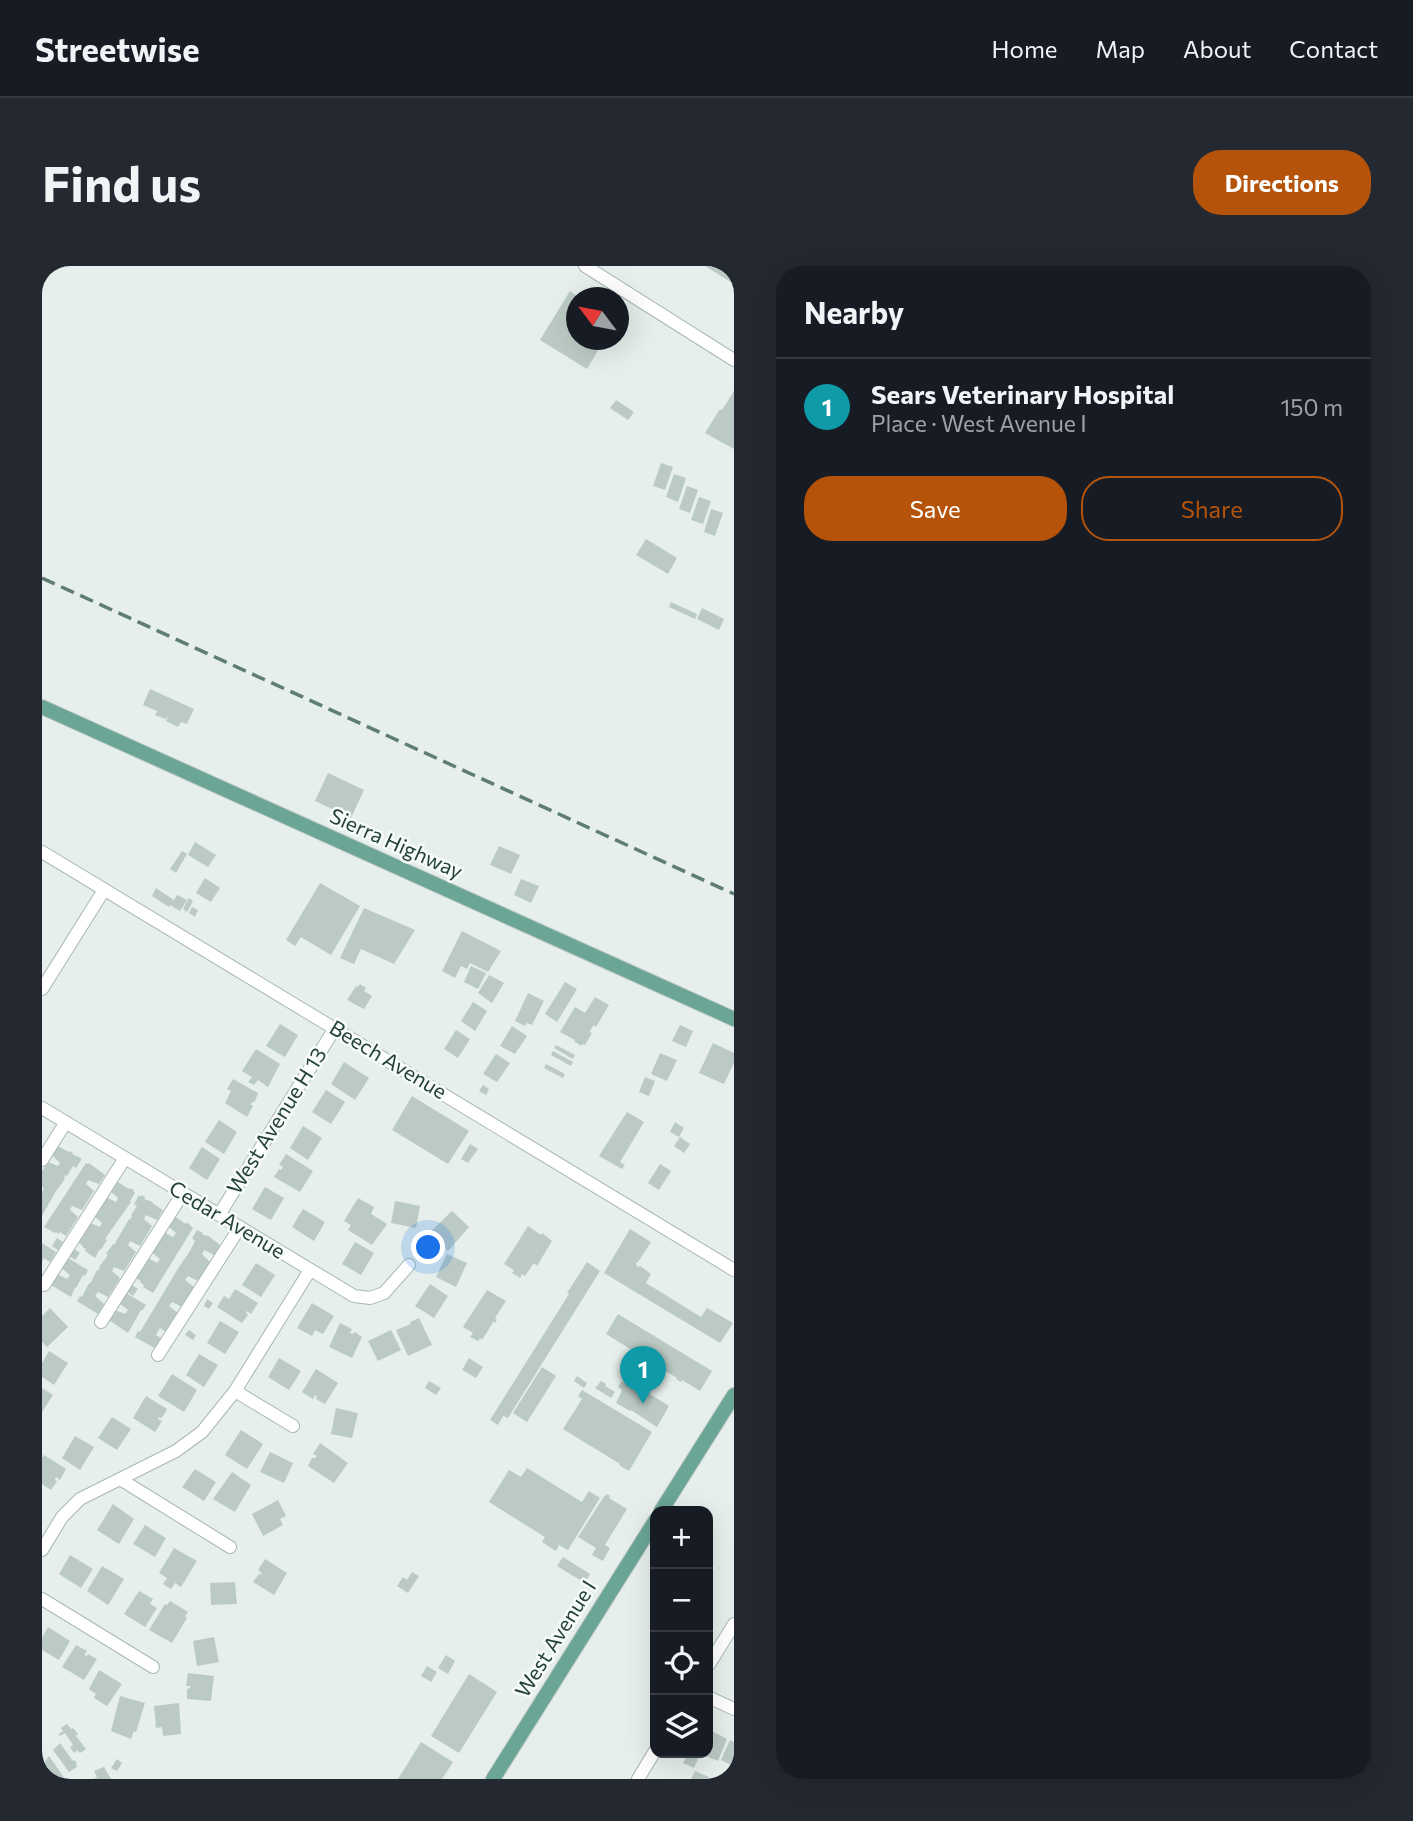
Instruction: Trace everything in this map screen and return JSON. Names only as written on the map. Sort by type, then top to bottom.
[{"type":"main road","name":"Sierra Highway","points":[[42,707],[734,1019]]},
{"type":"main road","points":[[664,1506],[734,1395]]},
{"type":"main road","name":"West Avenue I","points":[[493,1779],[650,1529]]},
{"type":"street","points":[[584,266],[734,360]]},
{"type":"street","name":"Beech Avenue","points":[[42,852],[734,1270]]},
{"type":"street","points":[[42,989],[104,890]]},
{"type":"street","name":"West Avenue H 13","points":[[219,1215],[335,1028]]},
{"type":"street","name":"Cedar Avenue","points":[[42,1108],[354,1296],[370,1298],[384,1293],[408,1265]]},
{"type":"street","points":[[42,1160],[66,1122]]},
{"type":"street","points":[[44,1285],[125,1158]]},
{"type":"street","points":[[101,1322],[183,1193]]},
{"type":"street","points":[[158,1355],[240,1227]]},
{"type":"street","points":[[42,1550],[62,1517],[80,1499],[176,1451],[202,1432],[235,1391],[310,1270]]},
{"type":"street","points":[[235,1391],[293,1426]]},
{"type":"street","points":[[120,1479],[230,1547]]},
{"type":"street","points":[[42,1599],[153,1667]]},
{"type":"street","points":[[713,1658],[734,1624]]},
{"type":"street","points":[[713,1699],[734,1709]]},
{"type":"street","points":[[638,1779],[651,1758]]},
{"type":"building","points":[[705,266],[734,266],[734,284]]},
{"type":"building","points":[[566,298],[566,350],[598,350],[587,369],[540,340]]},
{"type":"building","points":[[734,391],[734,449],[705,433]]},
{"type":"building","points":[[616,400],[634,412],[628,420],[610,408]]},
{"type":"building","points":[[661,463],[673,467],[665,490],[653,486]]},
{"type":"building","points":[[674,474],[686,478],[678,502],[666,497]]},
{"type":"building","points":[[687,486],[698,490],[690,513],[679,509]]},
{"type":"building","points":[[699,497],[711,501],[703,524],[691,520]]},
{"type":"building","points":[[711,509],[723,513],[715,536],[704,532]]},
{"type":"building","points":[[646,539],[677,558],[668,574],[636,555]]},
{"type":"building","points":[[671,602],[697,614],[695,619],[669,607]]},
{"type":"building","points":[[702,608],[724,619],[719,630],[697,619]]},
{"type":"building","points":[[150,689],[194,709],[187,724],[181,722],[178,727],[166,721],[168,716],[165,719],[155,715],[157,711],[143,705]]},
{"type":"building","points":[[328,773],[364,790],[351,818],[315,801]]},
{"type":"building","points":[[195,842],[216,855],[208,867],[188,855]]},
{"type":"building","points":[[499,846],[520,855],[511,874],[490,865]]},
{"type":"building","points":[[182,851],[187,854],[176,873],[170,869]]},
{"type":"building","points":[[205,878],[220,888],[211,902],[196,893]]},
{"type":"building","points":[[521,879],[539,886],[531,903],[514,895]]},
{"type":"building","points":[[320,883],[360,906],[331,955],[301,937],[295,946],[286,940]]},
{"type":"building","points":[[156,888],[174,900],[177,895],[187,900],[180,911],[152,896]]},
{"type":"building","points":[[189,898],[193,901],[187,912],[183,909]]},
{"type":"building","points":[[192,907],[198,910],[195,917],[189,913]]},
{"type":"building","points":[[364,908],[415,930],[394,964],[361,949],[354,964],[340,958]]},
{"type":"building","points":[[462,931],[501,951],[488,972],[470,963],[467,969],[461,966],[455,978],[442,971]]},
{"type":"building","points":[[471,966],[486,973],[478,989],[464,982]]},
{"type":"building","points":[[489,975],[504,983],[492,1003],[478,993]]},
{"type":"building","points":[[565,982],[577,989],[557,1022],[545,1014]]},
{"type":"building","points":[[360,984],[366,988],[364,991],[372,996],[364,1009],[347,1000]]},
{"type":"building","points":[[528,993],[544,1001],[532,1025],[527,1023],[525,1026],[515,1021]]},
{"type":"building","points":[[595,997],[609,1005],[596,1027],[594,1025],[589,1032],[592,1033],[585,1045],[581,1046],[560,1032],[575,1007],[585,1013]]},
{"type":"building","points":[[473,1002],[487,1011],[475,1031],[461,1021]]},
{"type":"building","points":[[280,1024],[298,1035],[285,1057],[266,1046]]},
{"type":"building","points":[[680,1025],[693,1031],[686,1047],[672,1041]]},
{"type":"building","points":[[512,1026],[527,1036],[515,1054],[500,1046]]},
{"type":"building","points":[[456,1030],[470,1039],[458,1058],[444,1049]]},
{"type":"building","points":[[713,1043],[734,1053],[734,1063],[724,1084],[699,1073]]},
{"type":"building","points":[[556,1045],[575,1055],[573,1059],[554,1048]]},
{"type":"building","points":[[256,1049],[280,1064],[268,1087],[258,1080],[254,1085],[248,1082],[252,1077],[242,1071]]},
{"type":"building","points":[[553,1051],[573,1062],[571,1066],[551,1055]]},
{"type":"building","points":[[660,1053],[677,1060],[667,1081],[651,1074]]},
{"type":"building","points":[[496,1054],[510,1063],[497,1082],[483,1074]]},
{"type":"building","points":[[344,1062],[369,1078],[355,1100],[331,1084]]},
{"type":"building","points":[[546,1064],[565,1074],[563,1078],[544,1068]]},
{"type":"building","points":[[645,1077],[655,1081],[649,1096],[639,1092]]},
{"type":"building","points":[[233,1079],[258,1093],[255,1101],[250,1104],[253,1106],[247,1117],[225,1103],[231,1091],[227,1089]]},
{"type":"building","points":[[483,1085],[489,1089],[486,1095],[479,1091]]},
{"type":"building","points":[[326,1090],[345,1102],[331,1124],[312,1112]]},
{"type":"building","points":[[412,1096],[469,1131],[448,1164],[392,1130]]},
{"type":"building","points":[[627,1112],[644,1122],[620,1162],[625,1165],[622,1169],[599,1156]]},
{"type":"building","points":[[219,1120],[237,1132],[224,1154],[205,1142]]},
{"type":"building","points":[[675,1122],[684,1128],[679,1137],[670,1132]]},
{"type":"building","points":[[303,1126],[322,1138],[308,1160],[290,1148]]},
{"type":"building","points":[[680,1137],[690,1144],[684,1153],[674,1146]]},
{"type":"building","points":[[470,1144],[478,1149],[468,1163],[461,1159]]},
{"type":"building","points":[[58,1146],[81,1160],[76,1168],[73,1166],[67,1176],[65,1175],[42,1216],[42,1171],[48,1162],[58,1166],[60,1163],[52,1155]]},
{"type":"building","points":[[202,1147],[220,1159],[207,1180],[189,1168]]},
{"type":"building","points":[[286,1154],[313,1171],[300,1192],[274,1177],[283,1167],[279,1165]]},
{"type":"building","points":[[86,1163],[105,1175],[99,1184],[88,1180],[86,1184],[94,1191],[82,1210],[72,1206],[70,1210],[78,1217],[66,1236],[60,1232],[55,1233],[44,1227]]},
{"type":"building","points":[[660,1164],[671,1171],[659,1190],[648,1183]]},
{"type":"building","points":[[116,1181],[135,1193],[95,1258],[78,1242],[90,1223],[100,1227],[102,1223],[94,1216],[106,1197],[116,1202],[118,1198],[110,1191]]},
{"type":"building","points":[[265,1187],[284,1198],[271,1220],[252,1209]]},
{"type":"building","points":[[139,1195],[163,1210],[157,1220],[146,1215],[144,1219],[152,1226],[140,1246],[130,1241],[128,1245],[136,1252],[124,1271],[114,1267],[112,1271],[120,1278],[108,1297],[98,1292],[95,1296],[104,1304],[98,1314],[77,1301],[130,1220]]},
{"type":"building","points":[[358,1198],[374,1207],[371,1214],[387,1224],[372,1245],[348,1230],[351,1225],[344,1221]]},
{"type":"building","points":[[395,1201],[420,1206],[416,1228],[391,1223]]},
{"type":"building","points":[[303,1209],[325,1222],[314,1241],[292,1227]]},
{"type":"building","points":[[452,1211],[469,1227],[448,1251],[440,1240],[437,1242],[428,1234]]},
{"type":"building","points":[[174,1216],[193,1228],[153,1293],[135,1278],[148,1258],[157,1263],[160,1259],[151,1252],[164,1232],[173,1237],[176,1233],[168,1226]]},
{"type":"building","points":[[528,1226],[552,1241],[537,1266],[534,1263],[525,1276],[522,1274],[520,1278],[504,1264]]},
{"type":"building","points":[[630,1229],[651,1242],[636,1263],[637,1267],[640,1266],[651,1274],[646,1283],[701,1317],[707,1308],[733,1323],[720,1343],[604,1273]]},
{"type":"building","points":[[197,1230],[220,1245],[214,1255],[204,1250],[202,1254],[210,1262],[198,1281],[188,1276],[185,1280],[194,1287],[182,1307],[172,1302],[169,1306],[178,1313],[166,1332],[160,1328],[156,1335],[162,1339],[156,1349],[135,1337],[190,1251],[195,1241],[192,1238]]},
{"type":"building","points":[[57,1238],[63,1242],[58,1250],[52,1246]]},
{"type":"building","points":[[355,1242],[374,1253],[361,1275],[342,1264]]},
{"type":"building","points":[[42,1243],[56,1252],[50,1262],[44,1258],[42,1261]]},
{"type":"building","points":[[74,1249],[80,1253],[75,1260],[69,1256]]},
{"type":"building","points":[[447,1254],[467,1263],[456,1287],[436,1277]]},
{"type":"building","points":[[68,1258],[88,1270],[71,1297],[51,1285],[57,1274],[67,1279],[70,1275],[61,1268]]},
{"type":"building","points":[[587,1262],[600,1271],[508,1418],[503,1416],[498,1425],[490,1420]]},
{"type":"building","points":[[256,1263],[275,1275],[261,1297],[242,1285]]},
{"type":"building","points":[[430,1284],[448,1296],[434,1318],[415,1306]]},
{"type":"building","points":[[132,1285],[138,1289],[133,1296],[127,1292]]},
{"type":"building","points":[[235,1289],[258,1303],[251,1314],[247,1311],[248,1315],[242,1323],[217,1307],[224,1296],[229,1299]]},
{"type":"building","points":[[487,1290],[506,1301],[495,1318],[495,1323],[494,1321],[482,1340],[480,1338],[478,1341],[470,1337],[473,1333],[463,1327]]},
{"type":"building","points":[[126,1293],[146,1305],[128,1333],[109,1320],[115,1310],[125,1314],[128,1310],[119,1303]]},
{"type":"building","points":[[207,1299],[213,1303],[209,1309],[204,1306]]},
{"type":"building","points":[[312,1303],[334,1316],[323,1334],[315,1330],[312,1336],[297,1328]]},
{"type":"building","points":[[50,1308],[68,1327],[47,1347],[42,1342],[42,1316]]},
{"type":"building","points":[[618,1314],[712,1371],[700,1391],[676,1379],[606,1334]]},
{"type":"building","points":[[419,1318],[432,1345],[408,1356],[396,1330]]},
{"type":"building","points":[[220,1321],[239,1332],[225,1354],[207,1343]]},
{"type":"building","points":[[340,1323],[352,1329],[350,1333],[355,1332],[362,1337],[352,1358],[329,1347]]},
{"type":"building","points":[[189,1330],[196,1335],[193,1340],[185,1335]]},
{"type":"building","points":[[391,1330],[401,1350],[378,1361],[368,1341]]},
{"type":"building","points":[[49,1351],[68,1363],[54,1385],[42,1377],[42,1363]]},
{"type":"building","points":[[199,1354],[218,1365],[204,1387],[186,1375]]},
{"type":"building","points":[[279,1358],[301,1371],[289,1390],[268,1377]]},
{"type":"building","points":[[469,1358],[483,1367],[476,1378],[462,1370]]},
{"type":"building","points":[[542,1367],[556,1376],[527,1422],[513,1413]]},
{"type":"building","points":[[316,1369],[338,1383],[325,1404],[316,1399],[317,1396],[313,1399],[302,1392]]},
{"type":"building","points":[[172,1374],[197,1390],[184,1412],[158,1396]]},
{"type":"building","points":[[577,1376],[587,1383],[584,1388],[574,1381]]},
{"type":"building","points":[[429,1381],[441,1388],[436,1395],[425,1388]]},
{"type":"building","points":[[601,1381],[615,1392],[611,1398],[595,1388]]},
{"type":"building","points":[[622,1381],[627,1384],[629,1381],[669,1406],[657,1427],[616,1403],[622,1390],[618,1387]]},
{"type":"building","points":[[42,1388],[53,1395],[42,1412]]},
{"type":"building","points":[[582,1390],[652,1432],[629,1471],[563,1429],[582,1399],[578,1396]]},
{"type":"building","points":[[146,1396],[167,1409],[161,1418],[159,1417],[162,1421],[155,1432],[133,1418]]},
{"type":"building","points":[[336,1408],[358,1413],[352,1438],[331,1434]]},
{"type":"building","points":[[112,1417],[131,1429],[117,1450],[98,1438]]},
{"type":"building","points":[[241,1430],[263,1444],[247,1469],[225,1455]]},
{"type":"building","points":[[75,1436],[94,1447],[80,1470],[62,1458]]},
{"type":"building","points":[[320,1443],[348,1463],[334,1483],[308,1466],[312,1458],[317,1456],[313,1454]]},
{"type":"building","points":[[270,1452],[293,1463],[284,1483],[260,1472]]},
{"type":"building","points":[[44,1455],[66,1469],[60,1480],[56,1477],[57,1481],[51,1490],[42,1484]]},
{"type":"building","points":[[527,1468],[582,1502],[589,1491],[600,1498],[568,1550],[559,1545],[556,1551],[542,1542],[545,1537],[489,1502],[509,1470],[521,1477]]},
{"type":"building","points":[[195,1469],[216,1482],[204,1501],[182,1487]]},
{"type":"building","points":[[232,1472],[251,1485],[235,1512],[213,1499]]},
{"type":"building","points":[[607,1494],[627,1509],[605,1545],[610,1548],[603,1561],[592,1555],[596,1548],[578,1537]]},
{"type":"building","points":[[278,1500],[286,1516],[280,1519],[283,1525],[263,1536],[252,1514]]},
{"type":"building","points":[[113,1504],[134,1519],[119,1544],[97,1530]]},
{"type":"building","points":[[145,1525],[166,1538],[155,1557],[133,1544]]},
{"type":"building","points":[[174,1548],[197,1561],[181,1587],[175,1583],[171,1589],[163,1584],[167,1578],[159,1573]]},
{"type":"building","points":[[70,1555],[93,1569],[81,1588],[59,1574]]},
{"type":"building","points":[[563,1557],[590,1574],[585,1583],[557,1566]]},
{"type":"building","points":[[265,1559],[287,1573],[274,1595],[253,1582],[261,1575],[258,1570]]},
{"type":"building","points":[[102,1566],[124,1579],[108,1605],[87,1591]]},
{"type":"building","points":[[412,1572],[419,1576],[408,1593],[397,1586],[403,1577],[407,1580]]},
{"type":"building","points":[[235,1582],[237,1604],[211,1605],[210,1583]]},
{"type":"building","points":[[139,1591],[153,1599],[150,1604],[157,1608],[145,1627],[124,1614]]},
{"type":"building","points":[[170,1601],[188,1612],[172,1643],[149,1630],[165,1604]]},
{"type":"building","points":[[48,1627],[70,1641],[59,1660],[42,1650],[42,1638]]},
{"type":"building","points":[[214,1637],[219,1662],[197,1666],[193,1641]]},
{"type":"building","points":[[76,1645],[87,1651],[84,1655],[88,1654],[97,1659],[84,1680],[62,1667]]},
{"type":"building","points":[[446,1655],[455,1661],[448,1674],[438,1668]]},
{"type":"building","points":[[427,1666],[437,1672],[431,1682],[421,1676]]},
{"type":"building","points":[[99,1670],[122,1684],[107,1706],[94,1698],[96,1694],[89,1689]]},
{"type":"building","points":[[188,1673],[214,1676],[211,1701],[187,1699],[187,1690],[191,1686],[186,1686]]},
{"type":"building","points":[[469,1674],[497,1692],[459,1753],[431,1736]]},
{"type":"building","points":[[120,1696],[145,1703],[136,1732],[134,1731],[131,1739],[111,1731]]},
{"type":"building","points":[[179,1703],[181,1734],[163,1736],[162,1727],[156,1728],[154,1706]]},
{"type":"building","points":[[67,1724],[78,1734],[76,1736],[86,1749],[80,1753],[77,1750],[74,1753],[70,1747],[73,1745],[65,1733],[60,1736],[59,1734],[63,1731],[61,1728]]},
{"type":"building","points":[[713,1732],[727,1739],[718,1761],[710,1758],[713,1758]]},
{"type":"building","points":[[730,1740],[734,1742],[734,1763],[731,1765],[721,1760]]},
{"type":"building","points":[[421,1742],[453,1762],[442,1779],[398,1779]]},
{"type":"building","points":[[60,1743],[77,1763],[77,1767],[69,1772],[53,1750]]},
{"type":"building","points":[[49,1756],[65,1779],[44,1779],[49,1776],[42,1765]]},
{"type":"building","points":[[686,1758],[699,1758],[694,1768],[683,1763]]},
{"type":"building","points":[[117,1759],[122,1763],[117,1771],[111,1768]]},
{"type":"building","points":[[104,1767],[111,1779],[94,1779],[97,1777],[94,1771]]},
{"type":"building","points":[[695,1771],[709,1777],[708,1779],[691,1779]]},
{"type":"railway","points":[[42,578],[734,894]]},
{"type":"place","name":"Sears Veterinary Hospital","points":[[643,1404]]}]
